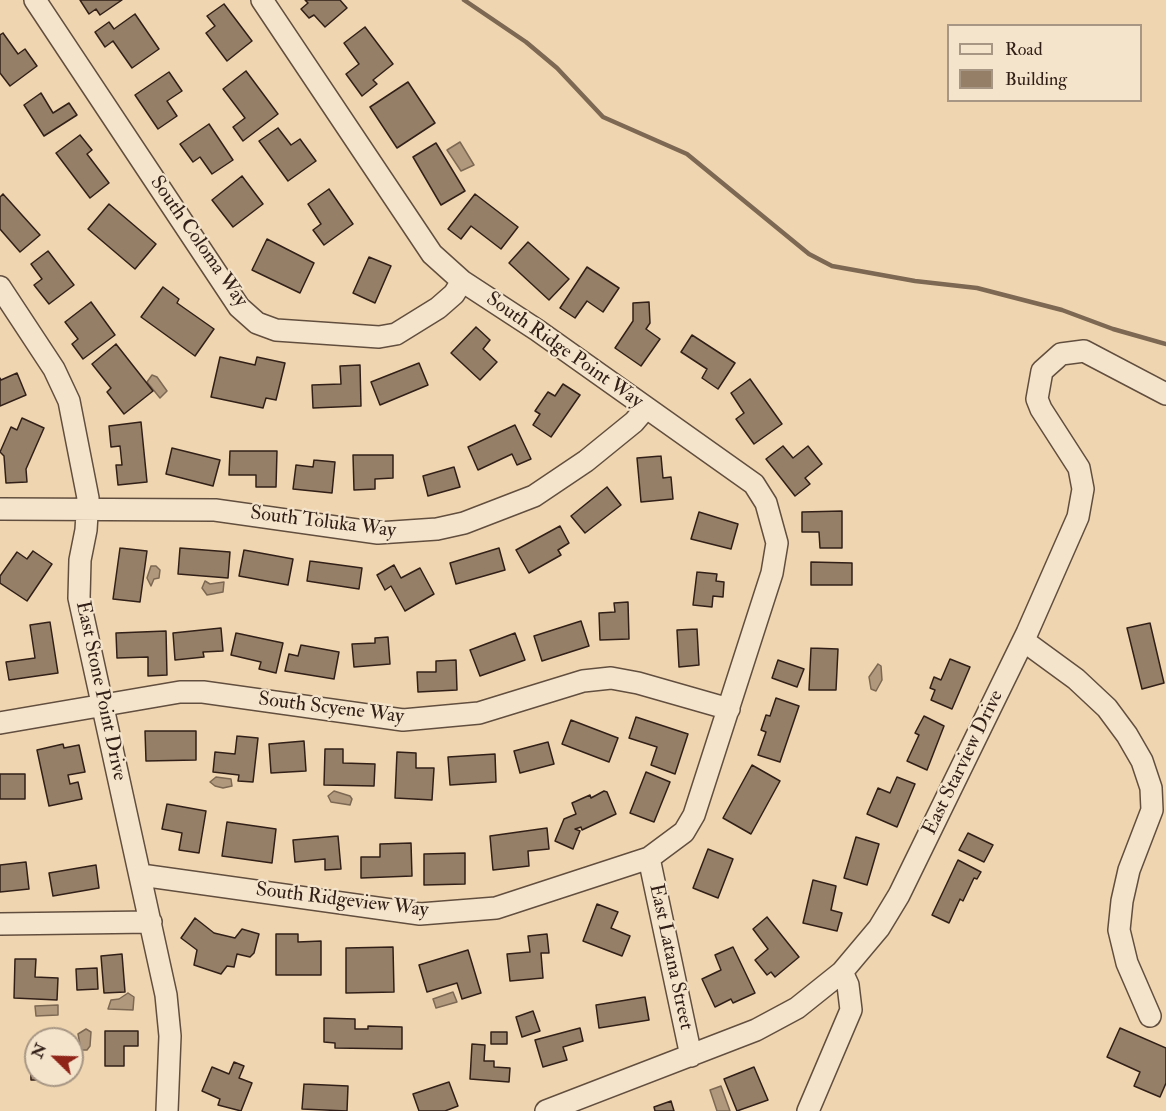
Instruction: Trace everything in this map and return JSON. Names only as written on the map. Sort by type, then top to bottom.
[{"type":"street","name":"South Coloma Way","points":[[35,0],[239,307],[257,323],[276,330],[379,337],[396,334],[438,308],[454,294],[462,281]]},
{"type":"street","name":"South Ridge Point Way","points":[[262,0],[432,254],[462,281],[537,330],[754,484],[766,503],[777,543],[772,573],[729,709]]},
{"type":"street","name":"East Stone Point Drive","points":[[0,287],[63,384],[88,498],[80,560],[79,598],[166,995],[170,1036],[167,1111]]},
{"type":"street","name":"East Starview Drive","points":[[546,1111],[756,1030],[787,1013],[842,972],[879,928],[899,895],[1023,641],[1078,517],[1083,489],[1079,468],[1037,399],[1042,371],[1060,354],[1084,351],[1166,394]]},
{"type":"street","name":"South Toluka Way","points":[[0,509],[215,510],[378,532],[437,529],[464,523],[543,491],[586,461],[634,422],[646,408]]},
{"type":"street","points":[[1023,641],[1076,679],[1107,708],[1142,761],[1151,788],[1152,810],[1130,870],[1122,901],[1119,930],[1127,963],[1150,1016]]},
{"type":"street","name":"South Scyene Way","points":[[0,723],[180,692],[203,692],[403,720],[479,713],[583,681],[611,678],[638,683],[729,709]]},
{"type":"street","name":"South Ridgeview Way","points":[[141,875],[420,914],[496,908],[649,858],[684,832],[694,814],[729,709]]},
{"type":"street","name":"East Latana Street","points":[[649,858],[691,1056]]},
{"type":"street","points":[[0,924],[151,922]]},
{"type":"street","points":[[808,1111],[851,1010],[848,985],[842,972]]},
{"type":"shaded area","points":[[460,142],[474,165],[461,171],[447,150]]},
{"type":"shaded area","points":[[152,375],[157,377],[167,391],[160,398],[147,382]]},
{"type":"shaded area","points":[[151,566],[156,566],[160,570],[159,578],[154,579],[151,586],[147,578]]},
{"type":"shaded area","points":[[205,581],[210,584],[224,582],[223,592],[207,595],[202,588]]},
{"type":"shaded area","points":[[878,664],[881,666],[882,680],[876,691],[871,689],[869,677]]},
{"type":"shaded area","points":[[216,777],[231,779],[232,786],[223,788],[215,786],[210,782]]},
{"type":"shaded area","points":[[334,791],[350,796],[352,799],[350,805],[331,802],[328,796]]},
{"type":"shaded area","points":[[453,992],[457,1002],[436,1008],[433,999]]},
{"type":"shaded area","points":[[128,993],[134,997],[133,1010],[108,1009],[111,1000],[119,999]]},
{"type":"shaded area","points":[[58,1005],[58,1015],[36,1016],[35,1006]]},
{"type":"shaded area","points":[[84,1030],[91,1032],[90,1046],[87,1050],[84,1050]]},
{"type":"shaded area","points":[[721,1086],[730,1111],[717,1111],[710,1090]]},
{"type":"building","points":[[80,0],[122,0],[100,15],[96,9],[89,14]]},
{"type":"building","points":[[305,0],[340,0],[347,8],[325,27],[314,15],[309,18],[301,9],[308,3]]},
{"type":"building","points":[[224,4],[252,41],[227,61],[206,33],[215,26],[207,16]]},
{"type":"building","points":[[135,14],[159,49],[132,68],[113,41],[105,47],[95,32],[109,22],[114,29]]},
{"type":"building","points":[[365,27],[393,64],[373,80],[377,84],[362,96],[346,74],[359,64],[344,43]]},
{"type":"building","points":[[3,33],[18,54],[25,49],[37,66],[10,86],[0,73],[0,35]]},
{"type":"building","points":[[246,71],[278,114],[243,141],[233,127],[245,118],[223,89]]},
{"type":"building","points":[[169,72],[182,91],[167,101],[177,116],[158,129],[135,95]]},
{"type":"building","points":[[408,82],[435,123],[397,148],[370,107]]},
{"type":"building","points":[[41,93],[53,113],[69,103],[77,115],[44,136],[24,105]]},
{"type":"building","points":[[209,124],[233,160],[212,174],[200,157],[193,162],[180,144]]},
{"type":"building","points":[[278,128],[291,145],[300,139],[316,161],[288,181],[259,141]]},
{"type":"building","points":[[80,135],[92,150],[87,154],[109,183],[90,198],[56,153]]},
{"type":"building","points":[[436,143],[465,191],[441,205],[413,157]]},
{"type":"building","points":[[242,176],[263,204],[233,227],[212,200]]},
{"type":"building","points":[[329,189],[353,224],[324,245],[313,230],[321,224],[308,204]]},
{"type":"building","points":[[3,194],[40,235],[20,252],[0,229],[0,197]]},
{"type":"building","points":[[475,194],[518,227],[501,249],[471,226],[461,239],[448,229]]},
{"type":"building","points":[[109,204],[156,244],[135,269],[88,229]]},
{"type":"building","points":[[267,239],[314,263],[300,293],[252,270]]},
{"type":"building","points":[[528,242],[569,279],[549,300],[509,263]]},
{"type":"building","points":[[48,251],[74,285],[49,304],[34,285],[42,279],[31,264]]},
{"type":"building","points":[[369,257],[391,266],[375,303],[353,293]]},
{"type":"building","points":[[587,267],[619,288],[603,312],[587,301],[575,318],[560,308]]},
{"type":"building","points":[[163,287],[179,299],[177,303],[214,329],[195,356],[141,317]]},
{"type":"building","points":[[91,302],[115,335],[83,359],[72,344],[78,339],[65,322]]},
{"type":"building","points":[[649,302],[650,323],[646,329],[660,339],[641,366],[615,348],[633,321],[633,303]]},
{"type":"building","points":[[476,327],[490,340],[483,349],[497,362],[480,380],[451,353]]},
{"type":"building","points":[[692,335],[735,363],[718,389],[702,378],[707,369],[681,352]]},
{"type":"building","points":[[116,344],[153,391],[124,414],[107,392],[111,388],[92,364]]},
{"type":"building","points":[[220,357],[255,365],[257,357],[285,363],[276,400],[266,398],[263,408],[211,397]]},
{"type":"building","points":[[419,363],[428,385],[380,405],[371,382]]},
{"type":"building","points":[[360,365],[361,406],[313,408],[312,385],[341,384],[340,366]]},
{"type":"building","points":[[17,373],[26,395],[0,406],[0,378],[1,380]]},
{"type":"building","points":[[750,379],[782,424],[754,444],[736,419],[744,413],[731,393]]},
{"type":"building","points":[[563,384],[580,395],[551,437],[533,425],[540,414],[535,411],[548,392],[555,396]]},
{"type":"building","points":[[22,418],[44,428],[26,469],[27,482],[6,483],[4,456],[0,452],[11,427],[17,430]]},
{"type":"building","points":[[141,422],[147,482],[118,485],[116,465],[122,465],[120,446],[111,447],[109,426]]},
{"type":"building","points":[[515,425],[531,459],[517,465],[512,454],[478,470],[468,447]]},
{"type":"building","points":[[783,446],[793,458],[808,446],[822,464],[805,478],[810,484],[795,496],[766,459]]},
{"type":"building","points":[[172,448],[220,460],[213,486],[166,474]]},
{"type":"building","points":[[230,451],[277,451],[276,487],[256,487],[256,475],[229,475]]},
{"type":"building","points":[[353,455],[393,455],[393,478],[375,479],[375,489],[354,490]]},
{"type":"building","points":[[661,456],[663,478],[671,477],[673,499],[641,502],[637,458]]},
{"type":"building","points":[[314,460],[335,462],[332,493],[293,489],[296,465],[313,467]]},
{"type":"building","points":[[454,467],[460,487],[428,496],[423,476]]},
{"type":"building","points":[[607,487],[621,505],[585,533],[571,516]]},
{"type":"building","points":[[842,511],[842,548],[820,548],[819,532],[802,532],[802,512]]},
{"type":"building","points":[[699,512],[738,524],[731,549],[691,539]]},
{"type":"building","points":[[560,526],[569,543],[558,550],[561,555],[529,573],[516,550]]},
{"type":"building","points":[[120,548],[147,551],[140,602],[113,599]]},
{"type":"building","points":[[180,548],[230,552],[228,578],[178,574]]},
{"type":"building","points":[[499,548],[505,570],[456,584],[450,563]]},
{"type":"building","points":[[244,550],[293,559],[288,585],[239,576]]},
{"type":"building","points":[[33,551],[52,564],[27,601],[0,583],[0,576],[17,552],[27,559]]},
{"type":"building","points":[[310,561],[362,568],[359,589],[307,581]]},
{"type":"building","points":[[811,562],[852,563],[852,585],[811,585]]},
{"type":"building","points":[[394,565],[401,578],[420,568],[434,594],[405,611],[391,586],[385,590],[377,575]]},
{"type":"building","points":[[697,572],[717,574],[716,581],[724,582],[723,597],[713,596],[712,607],[693,605]]},
{"type":"building","points":[[628,602],[629,639],[600,640],[599,613],[615,612],[614,603]]},
{"type":"building","points":[[581,621],[589,646],[542,661],[534,636]]},
{"type":"building","points":[[50,622],[58,673],[9,680],[6,662],[35,658],[30,625]]},
{"type":"building","points":[[1150,623],[1164,683],[1142,689],[1127,628]]},
{"type":"building","points":[[221,628],[223,651],[203,652],[204,657],[175,660],[173,633]]},
{"type":"building","points":[[697,629],[699,665],[679,667],[677,630]]},
{"type":"building","points":[[166,631],[167,675],[148,676],[148,657],[117,658],[116,633]]},
{"type":"building","points":[[236,633],[283,643],[276,673],[259,669],[261,662],[231,655]]},
{"type":"building","points":[[515,633],[525,660],[480,676],[470,650]]},
{"type":"building","points":[[388,637],[390,664],[354,667],[352,644],[375,643],[375,638]]},
{"type":"building","points":[[301,645],[339,652],[334,679],[285,671],[289,654],[298,656]]},
{"type":"building","points":[[811,648],[838,649],[836,690],[809,690]]},
{"type":"building","points":[[950,659],[970,667],[952,709],[931,700],[935,690],[930,688],[934,677],[941,680]]},
{"type":"building","points":[[456,660],[457,690],[418,692],[417,672],[436,672],[436,661]]},
{"type":"building","points":[[778,660],[804,669],[797,687],[772,678]]},
{"type":"building","points":[[776,698],[799,706],[780,762],[758,755],[766,732],[761,730],[766,715],[770,716]]},
{"type":"building","points":[[924,716],[944,726],[927,770],[907,761],[919,735],[915,733]]},
{"type":"building","points":[[636,717],[688,734],[675,774],[651,765],[657,747],[629,738]]},
{"type":"building","points":[[571,720],[618,738],[609,762],[562,744]]},
{"type":"building","points":[[145,731],[196,731],[196,760],[146,761]]},
{"type":"building","points":[[237,736],[258,738],[253,782],[238,781],[239,775],[213,772],[215,752],[235,754]]},
{"type":"building","points":[[304,741],[306,771],[271,773],[269,744]]},
{"type":"building","points":[[548,742],[554,764],[520,773],[514,751]]},
{"type":"building","points":[[63,744],[64,748],[79,745],[85,772],[68,775],[70,784],[78,782],[82,799],[49,806],[37,750]]},
{"type":"building","points":[[325,749],[343,749],[343,763],[375,764],[374,786],[324,785]]},
{"type":"building","points":[[397,752],[416,753],[416,768],[434,768],[432,800],[395,798]]},
{"type":"building","points":[[495,754],[496,782],[450,785],[448,757]]},
{"type":"building","points":[[752,765],[780,781],[751,834],[723,818]]},
{"type":"building","points":[[646,772],[670,782],[654,822],[630,813]]},
{"type":"building","points":[[0,774],[25,774],[25,799],[0,799]]},
{"type":"building","points":[[897,777],[915,784],[897,827],[867,814],[878,788],[890,793]]},
{"type":"building","points":[[604,791],[607,792],[616,814],[582,830],[581,827],[575,829],[580,831],[573,849],[555,841],[564,819],[576,814],[572,803],[590,795],[591,798]]},
{"type":"building","points":[[167,804],[206,811],[199,853],[179,850],[182,833],[162,829]]},
{"type":"building","points":[[227,822],[276,829],[272,863],[222,856]]},
{"type":"building","points":[[547,828],[549,849],[528,851],[529,866],[493,870],[490,836]]},
{"type":"building","points":[[968,833],[993,845],[984,862],[959,850]]},
{"type":"building","points":[[338,836],[341,869],[325,870],[325,859],[295,862],[293,840]]},
{"type":"building","points":[[856,837],[879,844],[867,885],[844,878]]},
{"type":"building","points":[[411,843],[412,876],[361,878],[361,857],[380,857],[380,844]]},
{"type":"building","points":[[708,849],[733,859],[718,898],[693,888]]},
{"type":"building","points":[[465,853],[465,884],[424,885],[424,854]]},
{"type":"building","points":[[958,860],[981,872],[977,879],[974,878],[963,901],[960,899],[949,923],[932,915]]},
{"type":"building","points":[[26,862],[29,889],[0,892],[0,865]]},
{"type":"building","points":[[96,865],[99,888],[53,896],[49,873]]},
{"type":"building","points":[[813,880],[836,886],[831,910],[842,913],[837,931],[803,923]]},
{"type":"building","points":[[597,904],[618,912],[611,928],[630,936],[622,956],[583,941]]},
{"type":"building","points":[[767,917],[799,957],[775,977],[771,972],[767,975],[755,960],[768,949],[753,929]]},
{"type":"building","points":[[195,918],[214,933],[235,938],[242,929],[259,934],[254,953],[250,957],[237,954],[234,967],[227,966],[221,974],[194,965],[197,950],[181,938]]},
{"type":"building","points":[[276,934],[298,934],[298,942],[321,941],[321,975],[276,975]]},
{"type":"building","points":[[547,934],[549,953],[541,953],[543,978],[510,981],[507,954],[530,952],[528,936]]},
{"type":"building","points":[[393,947],[394,992],[346,993],[346,948]]},
{"type":"building","points":[[733,947],[755,993],[733,1003],[731,999],[715,1007],[702,979],[721,970],[715,955]]},
{"type":"building","points":[[468,950],[481,993],[462,999],[457,983],[427,992],[419,965]]},
{"type":"building","points":[[122,954],[125,992],[104,993],[101,956]]},
{"type":"building","points":[[15,959],[36,959],[35,977],[58,978],[57,1000],[14,998]]},
{"type":"building","points":[[97,968],[98,989],[77,990],[76,969]]},
{"type":"building","points":[[645,997],[649,1020],[599,1028],[596,1005]]},
{"type":"building","points":[[533,1011],[540,1031],[522,1037],[516,1017]]},
{"type":"building","points":[[324,1018],[355,1019],[355,1029],[368,1029],[368,1026],[402,1027],[402,1049],[335,1048],[335,1043],[324,1042]]},
{"type":"building","points":[[580,1028],[583,1041],[563,1047],[567,1060],[543,1067],[535,1040]]},
{"type":"building","points":[[1120,1028],[1166,1048],[1166,1083],[1160,1097],[1134,1086],[1140,1072],[1107,1057]]},
{"type":"building","points":[[105,1031],[138,1031],[138,1046],[124,1046],[124,1066],[105,1066]]},
{"type":"building","points":[[491,1032],[507,1032],[507,1044],[491,1044]]},
{"type":"building","points":[[472,1044],[485,1045],[484,1061],[494,1061],[494,1067],[510,1068],[509,1082],[470,1079]]},
{"type":"building","points":[[234,1062],[244,1066],[239,1078],[252,1083],[241,1111],[218,1105],[220,1099],[202,1091],[212,1067],[229,1074]]},
{"type":"building","points":[[754,1067],[768,1100],[737,1111],[724,1079]]},
{"type":"building","points":[[449,1082],[458,1106],[445,1111],[419,1111],[413,1094]]},
{"type":"building","points":[[304,1084],[348,1086],[347,1111],[302,1109]]},
{"type":"building","points":[[671,1101],[674,1111],[655,1111],[654,1107]]},
{"type":"waterway","points":[[464,0],[526,42],[557,68],[603,117],[687,154],[809,254],[832,266],[915,281],[977,288],[1062,310],[1113,329],[1166,344]]}]
